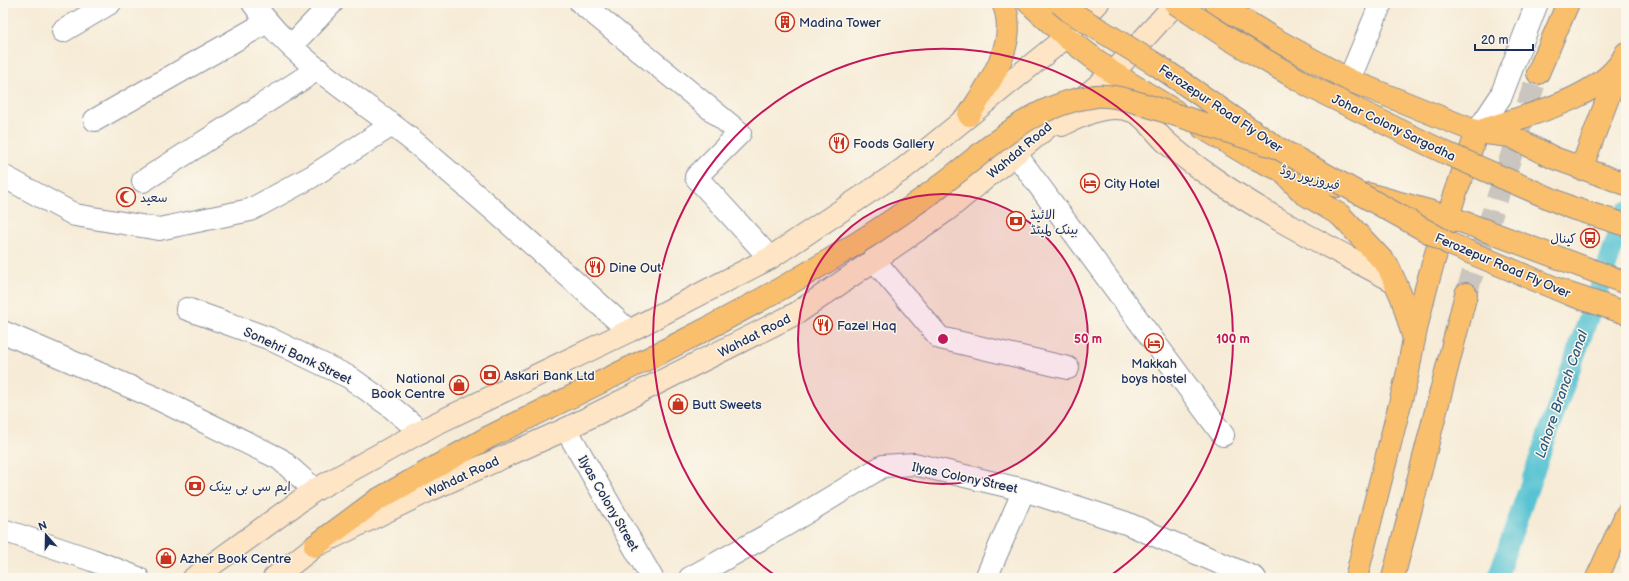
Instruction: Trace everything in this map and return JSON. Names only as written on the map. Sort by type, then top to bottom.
[{"type":"main road","points":[[969,115],[996,70],[1004,49],[1009,25],[1003,3]]},
{"type":"main road","name":"فیروزپور روڈ","points":[[1029,3],[1066,37],[1113,73],[1248,155],[1281,170],[1447,216],[1626,283]]},
{"type":"main road","name":"Ferozepur Road Fly Over","points":[[1060,3],[1069,11],[1157,65],[1276,147],[1450,244],[1569,294],[1626,312]]},
{"type":"main road","points":[[194,578],[315,490],[421,432],[629,331],[770,258],[902,170],[1066,37],[1098,3]]},
{"type":"main road","name":"Wahdat Road","points":[[274,578],[315,546],[430,490],[566,429],[797,313],[947,210],[1113,73],[1175,3]]},
{"type":"main road","name":"Johar Colony Sargodha","points":[[1175,3],[1231,40],[1311,87],[1446,153],[1572,208],[1626,225]]},
{"type":"main road","points":[[1216,3],[1273,38],[1349,80],[1477,132],[1510,136],[1581,169],[1626,184]]},
{"type":"main road","points":[[1538,73],[1568,3]]},
{"type":"main road","points":[[1477,132],[1564,104],[1593,88],[1624,58]]},
{"type":"main road","points":[[1581,169],[1624,58]]},
{"type":"main road","points":[[1113,73],[1140,115],[1165,141],[1192,164],[1228,188],[1298,230],[1395,282]]},
{"type":"main road","points":[[315,546],[378,500],[487,438],[662,351],[780,289],[824,264],[906,211],[1028,118],[1059,104],[1098,96],[1131,101],[1276,147]]},
{"type":"main road","points":[[1023,146],[1096,110],[1115,108],[1131,110],[1140,115]]},
{"type":"main road","points":[[1356,578],[1408,372],[1414,338],[1428,280],[1447,216],[1477,132]]},
{"type":"main road","points":[[1281,170],[1304,193],[1340,215],[1388,266],[1414,338]]},
{"type":"main road","points":[[1393,578],[1466,294]]},
{"type":"main road","points":[[1597,578],[1626,515]]},
{"type":"street","points":[[63,31],[110,3]]},
{"type":"street","points":[[253,3],[267,22],[290,46],[318,70],[392,125],[435,160],[629,331]]},
{"type":"street","points":[[290,46],[332,3]]},
{"type":"street","points":[[581,3],[740,133],[696,177],[770,258]]},
{"type":"street","points":[[1349,80],[1381,3]]},
{"type":"street","points":[[1477,132],[1501,96],[1537,3]]},
{"type":"street","points":[[95,120],[267,22]]},
{"type":"street","points":[[143,181],[318,70]]},
{"type":"street","points":[[3,176],[75,215],[159,229],[250,210],[312,177],[392,125]]},
{"type":"street","points":[[1023,146],[1224,435]]},
{"type":"street","points":[[874,260],[940,338],[1068,368]]},
{"type":"street","name":"Sonehri Bank Street","points":[[187,309],[268,338],[349,377],[390,406],[421,432]]},
{"type":"street","points":[[3,332],[156,398],[280,459],[315,490]]},
{"type":"street","name":"Ilyas Colony Street","points":[[566,429],[652,578]]},
{"type":"street","name":"Ilyas Colony Street","points":[[690,578],[784,526],[883,466],[914,464],[1024,490],[1126,523],[1255,578]]},
{"type":"street","points":[[986,578],[1024,490]]},
{"type":"street","points":[[3,530],[92,560],[138,578]]},
{"type":"waterway","name":"Lahore Branch Canal","points":[[1497,578],[1626,211]]},
{"type":"tunnel","points":[[1466,294],[1538,73]]},
{"type":"place","name":"Madina Tower","points":[[785,22]]},
{"type":"place","name":"Foods Gallery","points":[[839,143]]},
{"type":"place","name":"City Hotel","points":[[1090,183]]},
{"type":"place","name":"سعید","points":[[126,197]]},
{"type":"place","name":"الائیڈ بینک لمیٹڈ","points":[[1016,221]]},
{"type":"place","name":"کینال","points":[[1590,238]]},
{"type":"place","name":"Dine Out","points":[[595,267]]},
{"type":"place","name":"Fazel Haq","points":[[823,325]]},
{"type":"place","name":"Makkah boys hostel","points":[[1154,343]]},
{"type":"place","name":"Askari Bank Ltd","points":[[490,375]]},
{"type":"place","name":"National Book Centre","points":[[459,385]]},
{"type":"place","name":"Butt Sweets","points":[[678,404]]},
{"type":"place","name":"ایم سی بی بینک","points":[[195,486]]},
{"type":"place","name":"Azher Book Centre","points":[[166,558]]}]
